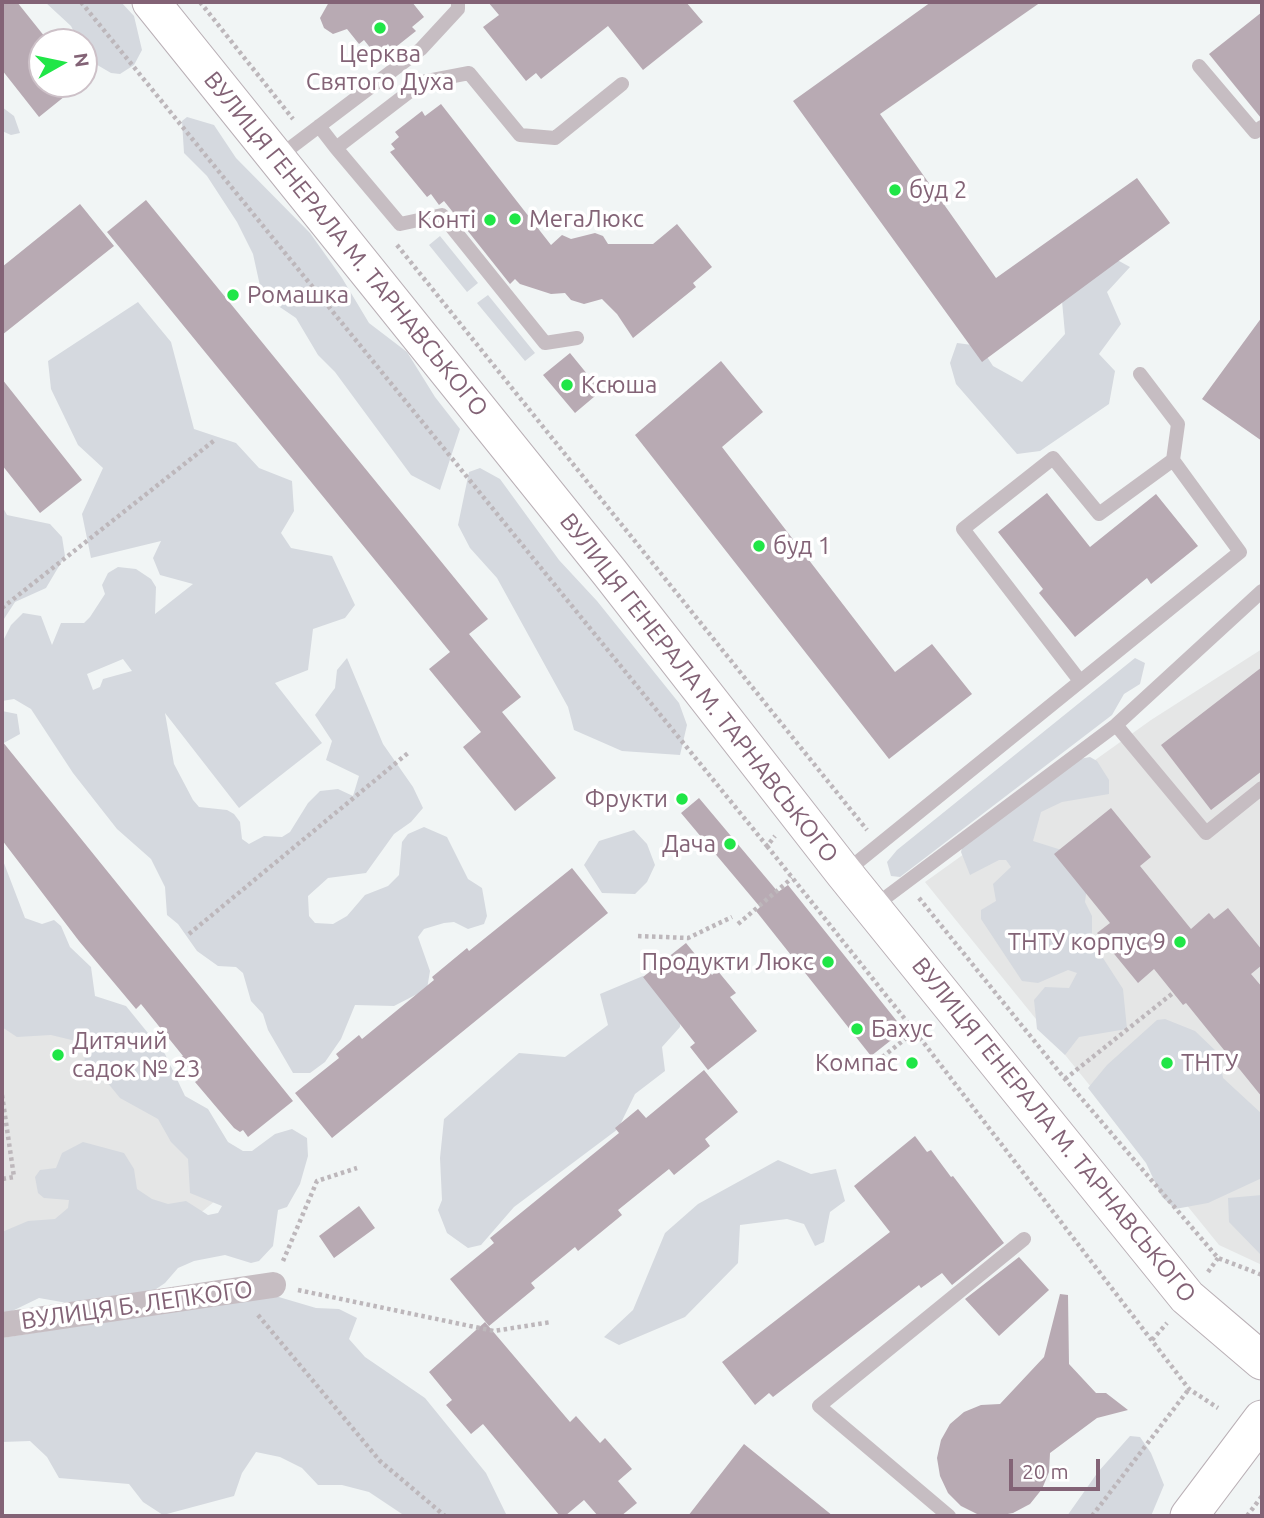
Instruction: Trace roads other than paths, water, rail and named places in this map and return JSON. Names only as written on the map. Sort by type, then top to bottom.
[{"type":"main road","name":"ВУЛИЦЯ ГЕНЕРАЛА М. ТАРНАВСЬКОГО","points":[[150,2],[610,573],[872,908],[1187,1297],[1262,1361]]},
{"type":"main road","points":[[1189,1516],[1262,1419]]},
{"type":"street","name":"ВУЛИЦЯ Б. ЛЕПКОГО","points":[[2,1325],[273,1284]]},
{"type":"lane","points":[[277,158],[421,49],[457,9],[458,2]]},
{"type":"lane","points":[[1199,66],[1255,132],[1262,127]]},
{"type":"lane","points":[[336,148],[422,82],[469,73],[520,135],[555,138],[622,84]]},
{"type":"lane","points":[[320,126],[400,224],[442,215],[545,343],[576,338]]},
{"type":"lane","points":[[844,873],[1240,552],[1173,460],[1178,424],[1140,374]]},
{"type":"lane","points":[[1080,681],[963,529],[1054,458],[1099,514],[1173,460]]},
{"type":"lane","points":[[872,908],[1116,725],[1262,591]]},
{"type":"lane","points":[[1116,725],[1206,833],[1262,788]]},
{"type":"lane","points":[[949,1516],[819,1406],[1024,1239]]},
{"type":"place","name":"Церква Святого Духа","points":[[380,28]]},
{"type":"place","name":"буд 2","points":[[895,190]]},
{"type":"place","name":"МегаЛюкс","points":[[515,219]]},
{"type":"place","name":"Конті","points":[[490,220]]},
{"type":"place","name":"Ромашка","points":[[233,295]]},
{"type":"place","name":"Ксюша","points":[[567,385]]},
{"type":"place","name":"буд 1","points":[[759,546]]},
{"type":"place","name":"Фрукти","points":[[682,799]]},
{"type":"place","name":"Дача","points":[[730,844]]},
{"type":"place","name":"ТНТУ корпус 9","points":[[1180,942]]},
{"type":"place","name":"Продукти Люкс","points":[[828,962]]},
{"type":"place","name":"Бахус","points":[[857,1029]]},
{"type":"place","name":"Дитячий садок № 23","points":[[58,1055]]},
{"type":"place","name":"Компас","points":[[912,1063]]},
{"type":"place","name":"ТНТУ","points":[[1167,1063]]}]
